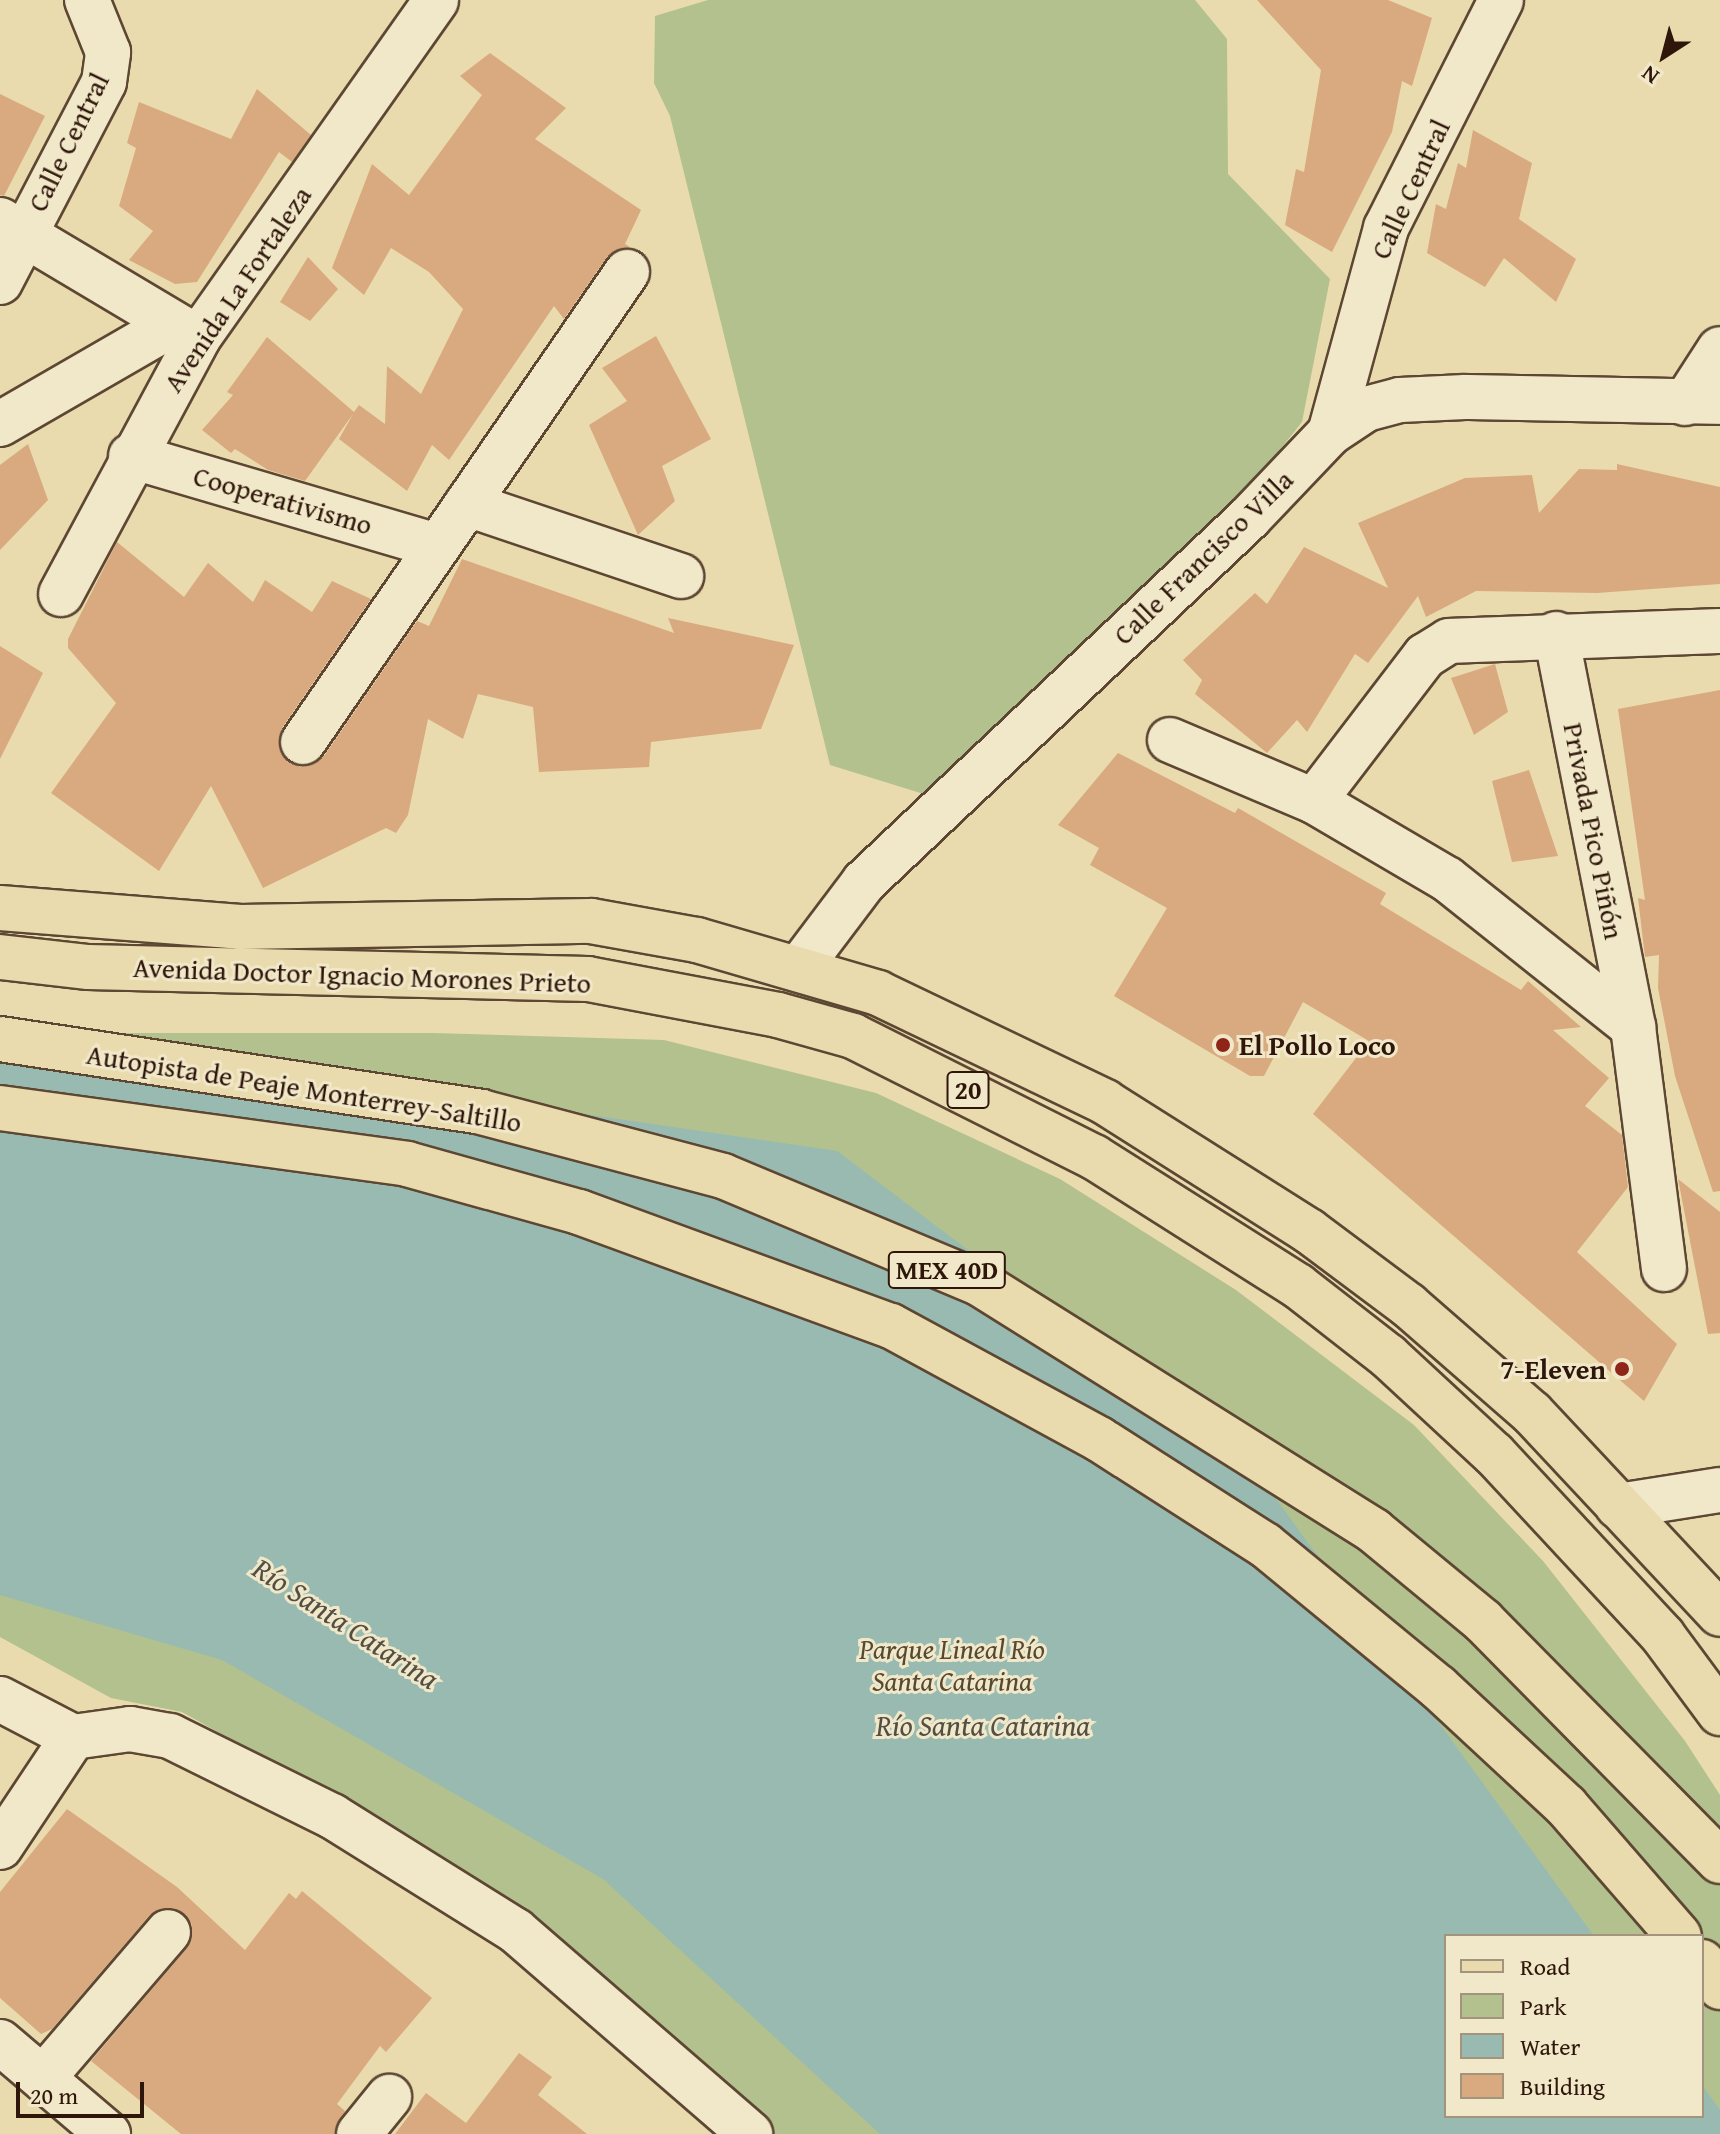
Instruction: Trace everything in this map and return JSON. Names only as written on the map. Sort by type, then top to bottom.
[{"type":"main road","name":"Avenida Doctor Ignacio Morones Prieto","points":[[0,908],[240,927],[591,921],[800,967],[878,993],[1105,1102],[1309,1231],[1408,1305],[1532,1413],[1720,1614]]},
{"type":"main road","name":"Avenida Doctor Ignacio Morones Prieto","points":[[0,957],[88,967],[588,979],[853,1036],[1094,1157],[1286,1278],[1366,1338],[1494,1454],[1663,1636],[1720,1713]]},
{"type":"main road","name":"Autopista de Peaje Monterrey-Saltillo","points":[[0,1039],[481,1112],[723,1176],[979,1283],[1374,1531],[1483,1621],[1720,1861]]},
{"type":"main road","name":"MEX 40D","points":[[0,1108],[407,1164],[579,1212],[891,1326],[1099,1439],[1265,1545],[1438,1687],[1554,1795],[1677,1934]]},
{"type":"main road","points":[[1704,1965],[1720,1987]]},
{"type":"street","name":"Calle Central","points":[[0,282],[12,226],[104,82],[108,52],[87,0]]},
{"type":"street","name":"Avenida La Fortaleza","points":[[61,594],[131,456],[186,331],[436,0]]},
{"type":"street","name":"Calle Central","points":[[1330,433],[1386,228],[1501,0]]},
{"type":"street","points":[[12,226],[186,331]]},
{"type":"street","points":[[303,742],[434,545],[467,504],[627,272]]},
{"type":"street","points":[[0,424],[186,331]]},
{"type":"street","points":[[1702,403],[1720,349]]},
{"type":"street","name":"Calle Francisco Villa","points":[[800,967],[864,882],[1249,518],[1330,433],[1366,409],[1400,400],[1702,403]]},
{"type":"street","name":"Cooperativismo","points":[[131,456],[434,545]]},
{"type":"street","points":[[467,504],[681,576]]},
{"type":"street","points":[[1314,801],[1425,656],[1462,639],[1720,631]]},
{"type":"street","name":"Privada Pico Piñón","points":[[1556,634],[1633,1027],[1664,1269]]},
{"type":"street","points":[[1170,740],[1314,801],[1447,879],[1633,1027]]},
{"type":"street","points":[[1618,1506],[1720,1490]]},
{"type":"street","points":[[0,1699],[73,1737],[130,1729],[170,1736],[332,1816],[516,1931],[750,2134]]},
{"type":"street","points":[[0,1847],[73,1737]]},
{"type":"street","points":[[43,2078],[168,1932]]},
{"type":"street","points":[[0,2042],[108,2134]]},
{"type":"street","points":[[359,2134],[389,2097]]},
{"type":"green space","points":[[708,0],[1195,0],[1227,39],[1228,174],[1330,279],[1302,422],[1237,504],[927,795],[830,765],[670,116],[654,83],[655,16]]},
{"type":"green space","name":"Río Santa Catarina","points":[[0,1033],[433,1033],[664,1040],[876,1093],[1060,1179],[1236,1290],[1414,1425],[1543,1561],[1685,1741],[1720,1795],[1720,2134],[770,2134],[534,1919],[440,1856],[182,1712],[111,1698],[0,1637]]},
{"type":"water","name":"Río Santa Catarina","points":[[0,1029],[837,1151],[1250,1463],[1593,1934],[1444,1934],[1444,2118],[1704,2118],[1704,2088],[1720,2110],[1720,2134],[880,2134],[603,1879],[222,1660],[0,1595]]},
{"type":"building","points":[[1257,0],[1388,0],[1432,18],[1412,86],[1402,81],[1392,132],[1332,252],[1285,225],[1296,169],[1304,172],[1321,70]]},
{"type":"building","points":[[490,53],[566,108],[535,139],[641,210],[625,244],[630,247],[607,257],[564,319],[554,306],[449,460],[432,445],[407,491],[339,439],[353,414],[305,481],[268,470],[235,449],[231,453],[202,430],[233,395],[227,392],[267,337],[354,412],[359,405],[385,424],[387,366],[421,394],[463,309],[429,272],[391,248],[364,295],[332,268],[372,164],[409,195],[482,95],[460,76]]},
{"type":"building","points":[[257,89],[311,135],[292,162],[279,152],[197,282],[175,284],[129,260],[153,231],[119,206],[136,148],[127,143],[139,102],[231,139]]},
{"type":"building","points":[[0,94],[45,116],[4,196],[0,195]]},
{"type":"building","points":[[1473,130],[1532,163],[1519,219],[1576,259],[1556,302],[1504,258],[1485,287],[1427,253],[1436,204],[1446,209],[1458,163],[1466,168]]},
{"type":"building","points":[[308,257],[338,289],[310,321],[280,302]]},
{"type":"building","points":[[656,336],[711,439],[662,466],[675,501],[638,535],[589,425],[627,401],[602,368]]},
{"type":"building","points":[[28,444],[48,500],[0,550],[0,465]]},
{"type":"building","points":[[1617,464],[1720,487],[1720,584],[1597,593],[1476,591],[1426,617],[1418,596],[1368,663],[1355,654],[1307,732],[1297,720],[1267,753],[1195,694],[1202,680],[1183,660],[1255,593],[1267,604],[1304,547],[1388,588],[1358,523],[1465,478],[1532,475],[1539,513],[1579,469],[1617,470]]},
{"type":"building","points":[[117,542],[184,597],[208,563],[253,602],[265,580],[312,612],[332,581],[371,599],[282,728],[281,753],[300,767],[324,756],[417,621],[429,626],[462,559],[674,633],[668,618],[794,645],[761,729],[651,742],[649,767],[539,772],[533,707],[478,694],[463,739],[428,719],[408,815],[396,833],[386,828],[263,888],[211,786],[159,871],[51,793],[116,703],[68,648],[68,639]]},
{"type":"building","points":[[0,646],[43,673],[0,759]]},
{"type":"building","points":[[1495,664],[1508,712],[1474,735],[1451,678]]},
{"type":"building","points":[[1720,690],[1720,1191],[1713,1192],[1675,1076],[1658,988],[1659,955],[1645,957],[1638,898],[1645,900],[1618,709]]},
{"type":"building","points":[[1118,753],[1235,813],[1238,808],[1386,893],[1380,904],[1521,990],[1528,981],[1581,1027],[1553,1030],[1609,1078],[1585,1106],[1622,1135],[1628,1187],[1577,1252],[1677,1344],[1644,1401],[1313,1114],[1369,1041],[1303,1002],[1264,1076],[1250,1076],[1114,996],[1167,908],[1090,865],[1099,848],[1058,825]]},
{"type":"building","points":[[1529,770],[1558,856],[1512,862],[1492,781]]},
{"type":"building","points":[[1678,1179],[1720,1212],[1720,1333],[1708,1334]]},
{"type":"building","points":[[67,1809],[177,1887],[245,1950],[289,1893],[296,1899],[302,1891],[432,1998],[386,2052],[380,2046],[337,2104],[345,2111],[335,2134],[181,2134],[91,2061],[187,1948],[192,1924],[173,1908],[149,1916],[52,2029],[41,2034],[0,1998],[0,1892]]},
{"type":"building","points":[[519,2053],[552,2077],[538,2095],[587,2134],[395,2134],[426,2093],[466,2123]]},
{"type":"place","name":"El Pollo Loco","points":[[1223,1045]]},
{"type":"place","name":"7-Eleven","points":[[1622,1369]]},
{"type":"park label","name":"Parque Lineal Río Santa Catarina","points":[[952,1665]]}]
